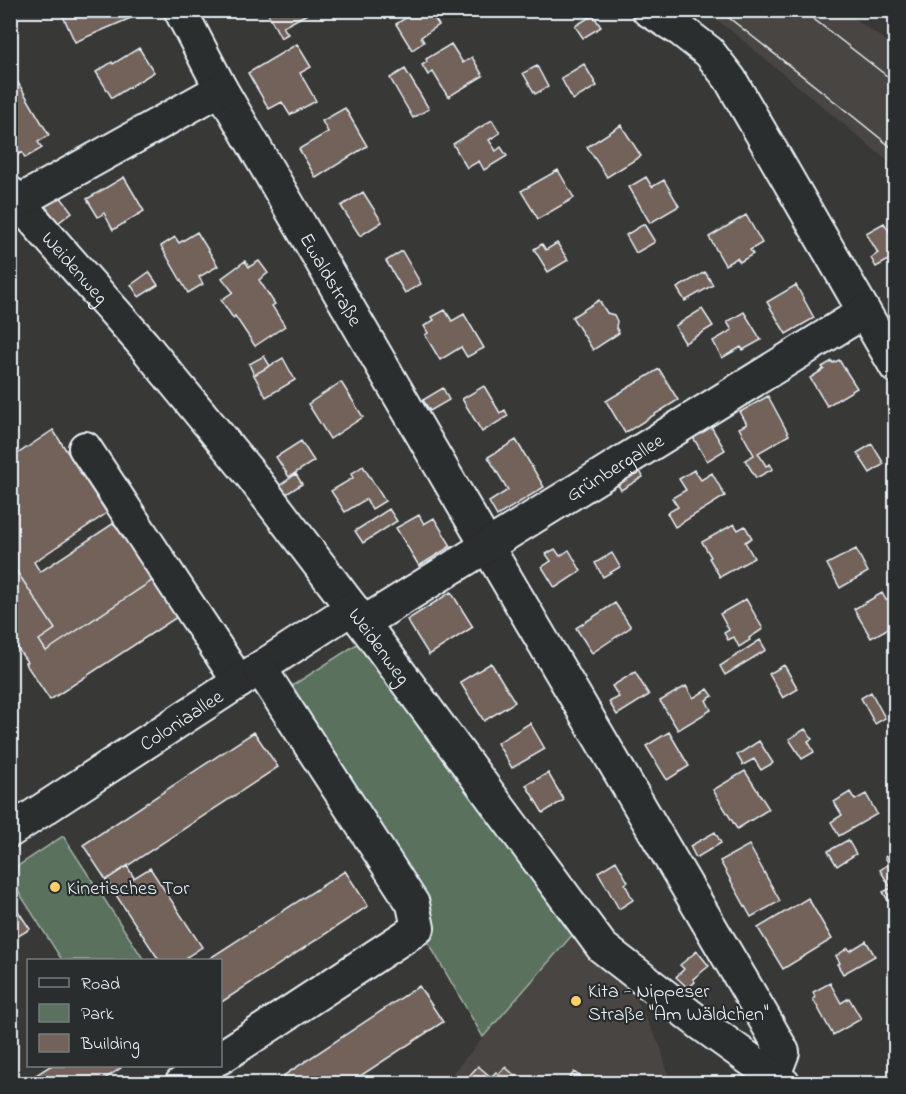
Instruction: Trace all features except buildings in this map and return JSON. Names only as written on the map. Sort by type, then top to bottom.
[{"type":"street","name":"Ewaldstraße","points":[[180,10],[221,89],[487,546]]},
{"type":"street","points":[[648,10],[682,31],[709,52],[730,79],[896,367]]},
{"type":"street","points":[[14,197],[221,89]]},
{"type":"street","name":"Weidenweg","points":[[14,197],[143,344],[244,466],[602,947],[701,1024],[778,1079]]},
{"type":"street","name":"Grünbergallee","points":[[357,616],[487,546],[864,312]]},
{"type":"street","points":[[85,448],[413,904],[418,928],[222,1057]]},
{"type":"street","name":"Weidenweg","points":[[487,546],[783,1052],[778,1065],[778,1079]]},
{"type":"street","name":"Coloniaallee","points":[[13,823],[249,675],[357,616]]},
{"type":"street","points":[[181,1083],[206,1067]]},
{"type":"shaded area","points":[[704,11],[843,11],[895,47],[895,167],[734,33]]},
{"type":"shaded area","name":"Kita - Nippeser Straße \"Am Wäldchen\"","points":[[574,933],[597,965],[632,991],[661,1048],[669,1079],[668,1084],[443,1084]]},
{"type":"green space","points":[[360,642],[574,933],[483,1037],[428,942],[418,902],[284,691]]},
{"type":"green space","points":[[63,836],[143,959],[61,959],[11,880],[10,871]]},
{"type":"tram line","points":[[719,10],[896,151]]},
{"type":"tram line","points":[[802,10],[896,83]]},
{"type":"place","name":"Kinetisches Tor","points":[[55,887]]},
{"type":"place","name":"Kita - Nippeser Straße \"Am Wäldchen\"","points":[[576,1001]]}]
